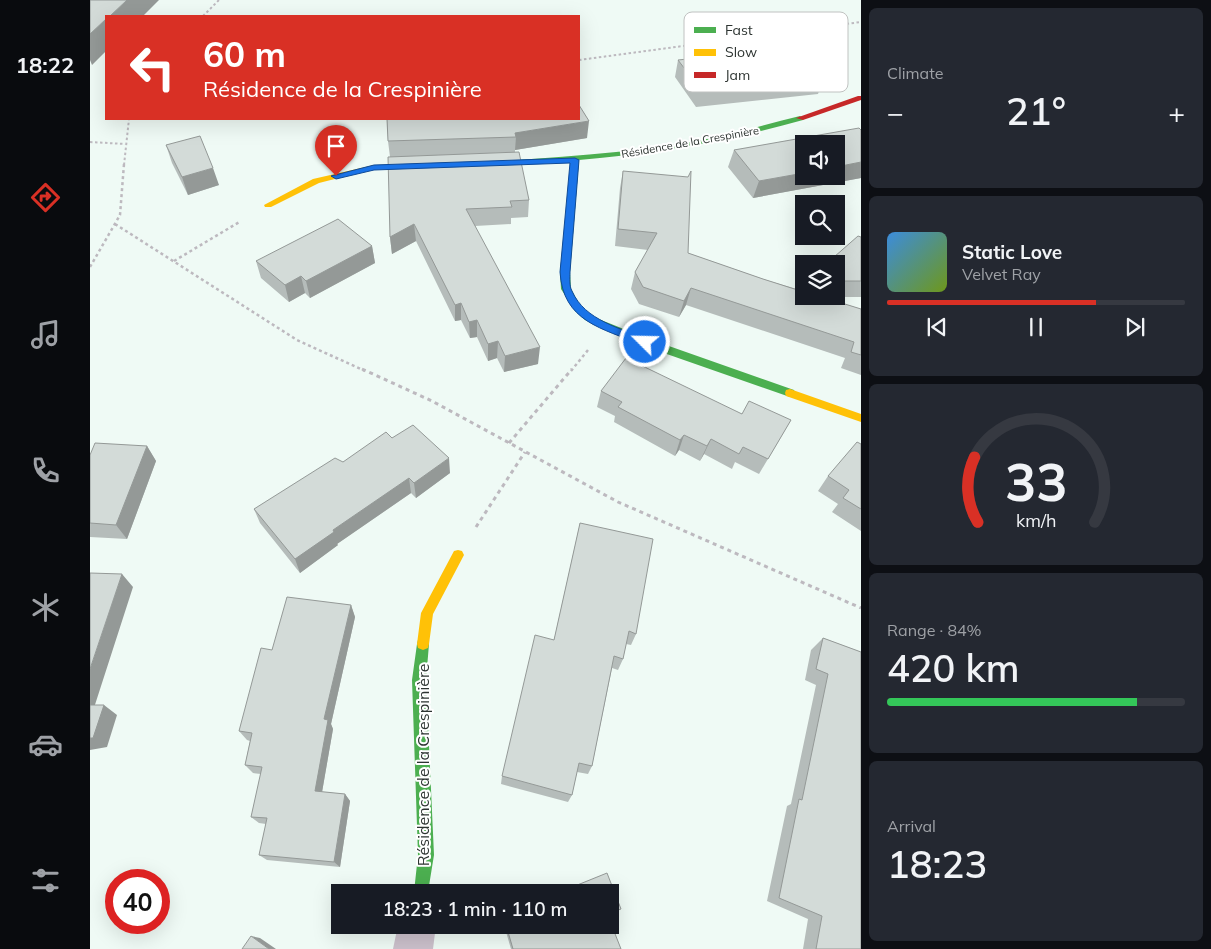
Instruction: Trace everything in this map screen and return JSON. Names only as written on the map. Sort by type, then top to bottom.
[{"type":"street","name":"Résidence de la Crespinière","points":[[469,165],[575,160],[716,140],[764,129],[861,98]]},
{"type":"street","points":[[575,160],[565,272],[566,290],[578,309],[588,318],[645,342],[861,418]]},
{"type":"street","points":[[268,205],[316,180],[374,167],[441,166]]},
{"type":"street","name":"Résidence de la Crespinière","points":[[422,884],[426,855],[419,680],[427,613],[458,555]]},
{"type":"street","points":[[414,949],[416,934]]},
{"type":"path","points":[[204,15],[219,0]]},
{"type":"path","points":[[848,24],[861,22]]},
{"type":"path","points":[[580,60],[684,46]]},
{"type":"path","points":[[90,267],[120,215],[125,144],[129,120]]},
{"type":"path","points":[[90,142],[125,144]]},
{"type":"path","points":[[173,261],[268,205]]},
{"type":"path","points":[[115,224],[297,340],[432,402],[618,502],[861,608]]},
{"type":"path","points":[[509,443],[608,326]]},
{"type":"path","points":[[458,555],[525,452]]},
{"type":"building","points":[[90,0],[127,0],[111,15],[105,15],[105,20],[90,34]]},
{"type":"building","points":[[684,59],[684,68],[678,60]]},
{"type":"building","points":[[580,107],[589,121],[515,133],[516,137],[388,141],[387,120],[580,120]]},
{"type":"building","points":[[859,128],[861,130],[861,162],[845,165],[845,135],[819,135]]},
{"type":"building","points":[[200,136],[213,168],[182,177],[166,145]]},
{"type":"building","points":[[795,139],[795,175],[759,181],[734,150]]},
{"type":"building","points":[[519,152],[529,200],[510,201],[512,207],[466,209],[540,347],[505,356],[498,341],[488,344],[477,320],[469,322],[461,303],[455,305],[414,224],[390,237],[388,157]]},
{"type":"building","points":[[623,171],[688,177],[691,171],[688,253],[795,289],[795,305],[845,304],[861,309],[861,355],[851,352],[854,342],[691,288],[684,301],[643,287],[635,272],[657,233],[618,229]]},
{"type":"building","points":[[338,219],[372,246],[306,281],[301,276],[285,285],[256,261]]},
{"type":"building","points":[[858,236],[861,237],[861,281],[845,281],[845,255],[836,255]]},
{"type":"building","points":[[626,358],[742,414],[749,401],[791,420],[768,459],[743,447],[739,454],[711,439],[707,446],[684,435],[680,440],[618,407],[622,402],[601,391]]},
{"type":"building","points":[[413,425],[449,458],[414,483],[409,478],[333,530],[334,532],[295,559],[254,509],[335,458],[343,462],[386,432],[392,438]]},
{"type":"building","points":[[857,442],[861,444],[861,509],[843,498],[849,490],[828,476]]},
{"type":"building","points":[[95,443],[147,446],[116,525],[90,523],[90,455]]},
{"type":"building","points":[[580,523],[653,539],[636,634],[629,631],[623,659],[614,656],[592,766],[579,763],[572,795],[502,776],[535,635],[554,640]]},
{"type":"building","points":[[90,573],[122,574],[90,669]]},
{"type":"building","points":[[287,597],[351,605],[324,719],[328,720],[315,791],[345,794],[334,862],[259,855],[267,818],[251,817],[262,767],[245,765],[252,733],[239,731],[261,648],[272,650]]},
{"type":"building","points":[[823,638],[861,652],[861,949],[816,949],[822,916],[779,898],[799,799],[802,800],[828,674],[816,669]]},
{"type":"building","points":[[90,705],[104,705],[93,738],[90,738]]},
{"type":"building","points":[[607,873],[611,884],[580,884]]},
{"type":"building","points":[[509,934],[615,934],[621,949],[513,949]]},
{"type":"building","points":[[251,936],[269,949],[242,949]]},
{"type":"traffic: fast","points":[[485,164],[604,156],[644,151],[723,138],[800,118]]},
{"type":"traffic: fast","points":[[575,160],[565,272],[566,289],[578,309],[588,318],[645,342],[790,393]]},
{"type":"traffic: fast","points":[[422,884],[426,855],[419,680],[423,644]]},
{"type":"traffic: slow","points":[[268,205],[316,181],[374,167],[425,166]]},
{"type":"traffic: slow","points":[[790,393],[861,418]]},
{"type":"traffic: slow","points":[[423,644],[427,613],[458,555]]},
{"type":"traffic: jam","points":[[800,118],[861,98]]},
{"type":"route","points":[[336,176],[374,167],[575,160],[565,272],[566,290],[578,309],[588,318],[645,342]]}]
